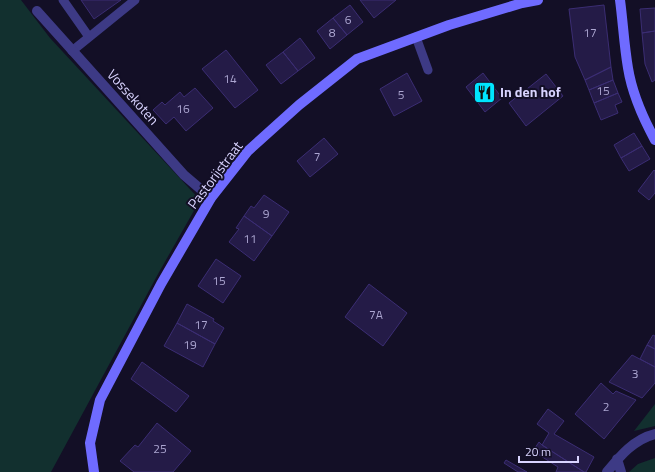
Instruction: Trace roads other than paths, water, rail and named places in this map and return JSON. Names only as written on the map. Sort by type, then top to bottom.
[{"type":"street","name":"Pastorijstraat","points":[[94,472],[90,443],[100,400],[161,284],[212,198],[248,151],[299,105],[357,59],[449,25],[522,3],[538,0]]},
{"type":"street","points":[[620,0],[628,68],[635,95],[645,121],[655,140]]},
{"type":"street","name":"Vossekoten","points":[[37,11],[72,52],[184,175],[212,198]]},
{"type":"street","points":[[607,472],[637,441],[655,434]]},
{"type":"street","points":[[618,459],[621,472]]},
{"type":"lane","points":[[62,0],[90,37]]},
{"type":"lane","points":[[72,52],[135,0]]},
{"type":"lane","points":[[416,37],[428,70]]},
{"type":"place","name":"In den hof","points":[[484,92]]}]
